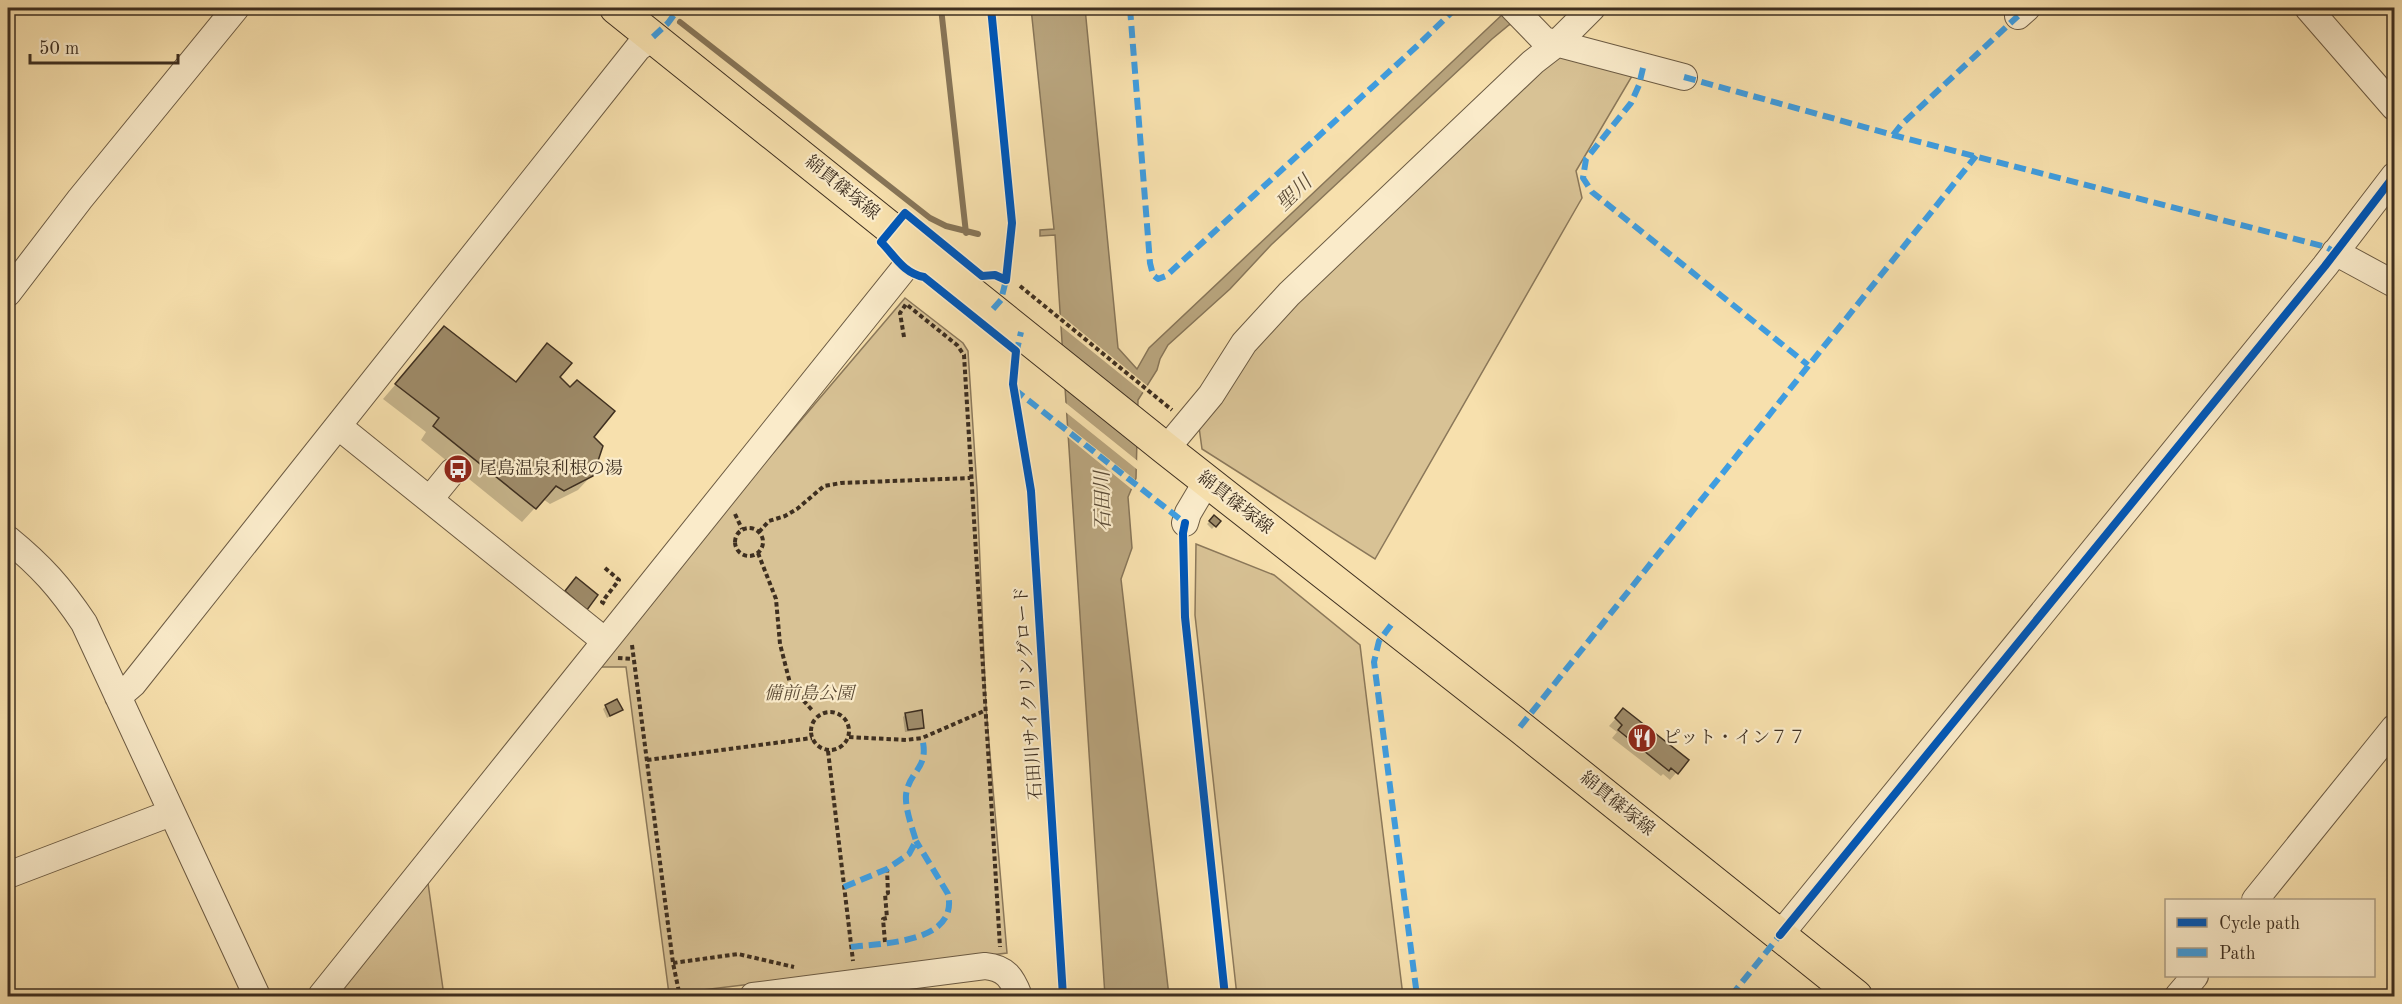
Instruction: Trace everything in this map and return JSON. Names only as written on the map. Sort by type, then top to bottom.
[{"type":"main road","name":"綿貫篠塚線","points":[[616,8],[1856,996]]},
{"type":"street","points":[[8,292],[236,8]]},
{"type":"street","points":[[1513,8],[1550,43],[1684,77]]},
{"type":"street","points":[[1162,445],[1211,395],[1245,343],[1288,294],[1533,62],[1550,43],[1592,8]]},
{"type":"street","points":[[2308,8],[2394,107]]},
{"type":"street","points":[[118,697],[133,684],[638,48],[652,37]]},
{"type":"street","points":[[1780,935],[2336,252],[2394,176]]},
{"type":"street","points":[[321,996],[919,250]]},
{"type":"street","points":[[2336,252],[2394,284]]},
{"type":"street","points":[[338,426],[605,641]]},
{"type":"street","points":[[430,498],[452,472]]},
{"type":"street","points":[[1185,523],[1188,513],[1207,481]]},
{"type":"street","points":[[8,539],[39,564],[65,595],[84,623],[257,996]]},
{"type":"street","points":[[2256,899],[2394,728]]},
{"type":"street","points":[[8,875],[171,813]]},
{"type":"street","points":[[753,996],[974,967],[999,961],[1019,996]]},
{"type":"street","points":[[2178,996],[2193,977]]},
{"type":"path","points":[[1020,286],[1178,415]]},
{"type":"path","points":[[904,337],[900,313],[906,304],[962,350],[999,961]]},
{"type":"path","points":[[759,532],[769,521],[797,509],[824,486],[841,483],[970,478]]},
{"type":"path","points":[[728,522],[735,513],[742,529]]},
{"type":"path","points":[[751,528],[759,532],[763,545],[758,553],[745,555],[738,549],[735,540],[742,529],[751,528]]},
{"type":"path","points":[[758,553],[776,599],[780,644],[791,687],[812,710]]},
{"type":"path","points":[[605,568],[619,579],[602,602],[607,606],[623,585]]},
{"type":"path","points":[[632,637],[632,659],[673,963],[679,992]]},
{"type":"path","points":[[830,711],[847,720],[849,737],[840,748],[828,751],[817,746],[812,738],[811,728],[818,716],[830,711]]},
{"type":"path","points":[[849,737],[906,740],[922,738],[984,711]]},
{"type":"path","points":[[647,760],[812,738]]},
{"type":"path","points":[[828,751],[853,966]]},
{"type":"path","points":[[885,942],[883,919],[887,918],[885,894],[888,893],[887,869]]},
{"type":"path","points":[[673,963],[738,954],[796,967]]},
{"type":"green space","points":[[1566,53],[1635,71],[1576,171],[1582,198],[1375,559],[1202,449],[1199,427],[1194,424],[1287,309],[1526,77]]},
{"type":"green space","name":"備前島公園","points":[[905,298],[963,343],[968,351],[977,489],[986,707],[1007,953],[669,994],[626,667],[599,667],[739,493]]},
{"type":"green space","points":[[1196,544],[1274,575],[1360,645],[1403,996],[1237,996],[1195,615]]},
{"type":"green space","points":[[428,883],[444,996],[336,996]]},
{"type":"water","name":"石田川","points":[[1031,8],[1085,8],[1118,348],[1137,369],[1149,348],[1505,12],[1515,23],[1492,39],[1271,245],[1230,289],[1168,345],[1157,370],[1138,400],[1136,478],[1128,497],[1132,548],[1121,579],[1169,996],[1105,996],[1055,235],[1040,236],[1040,230],[1054,229]]},
{"type":"pier","points":[[1057,312],[1149,387],[1145,394],[1057,323]]},
{"type":"pier","points":[[1062,400],[1139,462],[1139,471],[1063,410]]},
{"type":"pier","points":[[1064,423],[1138,482],[1134,491],[1064,434]]},
{"type":"building","points":[[444,326],[516,382],[547,343],[572,363],[560,377],[570,387],[577,380],[615,411],[594,437],[603,446],[593,476],[564,491],[556,486],[536,509],[433,426],[439,418],[395,384]]},
{"type":"building","points":[[1214,515],[1221,521],[1216,527],[1209,521]]},
{"type":"building","points":[[576,577],[598,595],[587,610],[565,591]]},
{"type":"building","points":[[617,699],[623,710],[610,716],[605,705]]},
{"type":"building","points":[[1623,708],[1689,760],[1678,774],[1671,768],[1669,771],[1618,730],[1622,725],[1615,718]]},
{"type":"building","points":[[922,710],[924,728],[908,730],[905,713]]},
{"type":"waterway","points":[[941,8],[966,233]]},
{"type":"waterway","points":[[680,22],[930,218],[946,226],[978,234]]},
{"type":"marked path","points":[[653,37],[668,23],[679,8]]},
{"type":"marked path","points":[[1130,8],[1150,263],[1153,275],[1158,279],[1166,276],[1456,8]]},
{"type":"marked path","points":[[1893,135],[2018,16]]},
{"type":"marked path","points":[[1643,68],[1631,103],[1586,159],[1583,178],[1592,192],[1808,365]]},
{"type":"marked path","points":[[1684,77],[1893,135],[2326,247],[2335,252]]},
{"type":"marked path","points":[[1520,727],[1976,156]]},
{"type":"marked path","points":[[993,309],[1001,300],[1007,276]]},
{"type":"marked path","points":[[1016,354],[1021,332]]},
{"type":"marked path","points":[[1014,389],[1185,523],[1184,528]]},
{"type":"marked path","points":[[1391,625],[1379,641],[1374,662],[1417,996]]},
{"type":"marked path","points":[[844,887],[887,869],[909,854],[916,841],[906,795],[923,756],[922,738]]},
{"type":"marked path","points":[[851,947],[916,937],[931,931],[942,922],[948,910],[948,894],[916,841]]},
{"type":"marked path","points":[[1731,996],[1780,935]]},
{"type":"marked path","points":[[2389,996],[2394,990]]},
{"type":"cycle path","name":"石田川サイクリングロード","points":[[991,8],[1012,223],[1006,280],[995,275],[982,276],[905,213],[881,242],[905,268],[924,277],[1016,351],[1013,384],[1031,491],[1063,996]]},
{"type":"cycle path","points":[[1780,935],[2325,266],[2394,176]]},
{"type":"cycle path","points":[[1185,523],[1183,533],[1185,617],[1225,996]]},
{"type":"place","name":"尾島温泉利根の湯","points":[[458,469]]},
{"type":"place","name":"ピット・イン７７","points":[[1642,738]]},
{"type":"water label","name":"聖川","points":[[1295,194]]}]
